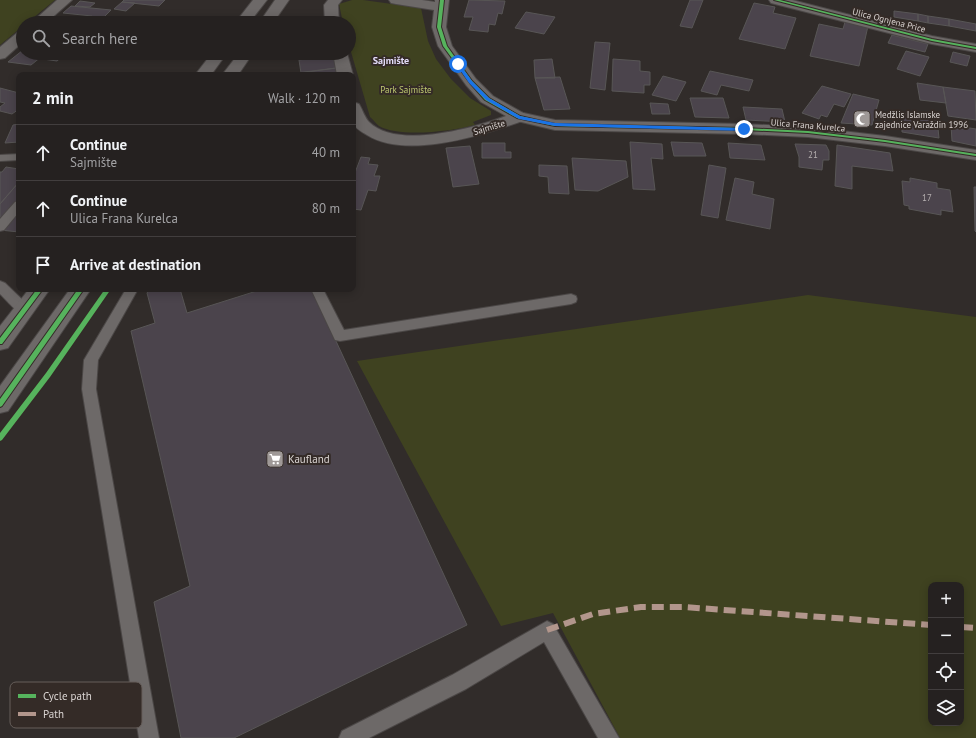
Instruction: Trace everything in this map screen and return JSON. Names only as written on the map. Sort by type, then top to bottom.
[{"type":"street","points":[[46,16],[65,0]]},
{"type":"street","points":[[247,16],[260,0]]},
{"type":"street","points":[[271,16],[282,0]]},
{"type":"street","points":[[331,16],[330,5],[334,0]]},
{"type":"street","name":"Sajmište","points":[[396,0],[442,3],[439,27],[445,46],[471,82],[487,99],[519,117]]},
{"type":"street","name":"Ulica Ognjena Price","points":[[776,0],[932,40],[976,48]]},
{"type":"street","points":[[0,55],[16,41]]},
{"type":"street","points":[[205,72],[215,60]]},
{"type":"street","points":[[232,72],[241,60]]},
{"type":"street","points":[[342,60],[344,72]]},
{"type":"street","name":"Sajmište","points":[[356,118],[367,129],[380,136],[400,140],[426,141],[478,131],[519,117]]},
{"type":"street","name":"Ulica Frana Kurelca","points":[[519,117],[555,125],[744,129],[808,132],[885,141],[976,155]]},
{"type":"street","points":[[0,342],[38,292]]},
{"type":"street","points":[[0,404],[80,292]]},
{"type":"lane","points":[[0,158],[16,157]]},
{"type":"lane","points":[[0,227],[16,208]]},
{"type":"lane","points":[[0,286],[25,310]]},
{"type":"lane","points":[[130,292],[91,360],[89,389],[139,682]]},
{"type":"lane","points":[[318,292],[340,336],[571,299]]},
{"type":"lane","points":[[349,738],[459,682],[547,630],[610,738]]},
{"type":"lane","points":[[142,703],[148,738]]},
{"type":"green space","points":[[0,0],[55,0],[36,16],[16,16],[16,32],[0,45]]},
{"type":"green space","name":"Park Sajmište","points":[[352,0],[363,0],[421,8],[428,41],[436,59],[451,79],[470,98],[491,111],[491,115],[473,122],[475,125],[440,131],[413,133],[400,132],[388,130],[379,126],[370,117],[353,60],[356,60],[356,16],[342,16],[339,4]]},
{"type":"green space","points":[[808,295],[976,317],[976,738],[620,738],[553,613],[501,626],[357,361]]},
{"type":"building","points":[[124,0],[165,0],[159,6],[122,2]]},
{"type":"building","points":[[469,0],[505,1],[502,14],[498,13],[495,25],[489,24],[488,32],[469,30],[473,17],[464,17]]},
{"type":"building","points":[[690,0],[703,0],[692,28],[680,26]]},
{"type":"building","points":[[80,1],[95,3],[90,7],[75,6]]},
{"type":"building","points":[[122,2],[135,3],[126,11],[114,9]]},
{"type":"building","points":[[754,3],[775,7],[773,13],[796,18],[785,49],[739,39]]},
{"type":"building","points":[[71,6],[111,10],[105,16],[63,13]]},
{"type":"building","points":[[894,11],[918,14],[918,21],[894,17]]},
{"type":"building","points":[[526,12],[555,17],[544,34],[515,28]]},
{"type":"building","points":[[918,14],[928,16],[928,23],[918,21]]},
{"type":"building","points":[[928,16],[949,19],[949,26],[928,23]]},
{"type":"building","points":[[949,19],[976,24],[976,31],[949,26]]},
{"type":"building","points":[[845,22],[868,26],[859,66],[810,56],[819,24],[843,29]]},
{"type":"building","points":[[892,35],[928,44],[925,52],[888,43]]},
{"type":"building","points":[[595,42],[610,43],[605,90],[590,88]]},
{"type":"building","points":[[906,51],[929,57],[920,76],[897,69]]},
{"type":"building","points":[[953,52],[970,56],[967,66],[950,62]]},
{"type":"building","points":[[16,56],[16,60],[37,60],[31,65],[8,62]]},
{"type":"building","points":[[552,59],[555,78],[535,78],[534,60]]},
{"type":"building","points":[[613,59],[640,61],[640,71],[650,72],[650,85],[644,85],[644,93],[612,91]]},
{"type":"building","points":[[299,60],[334,60],[336,68],[301,72]]},
{"type":"building","points":[[336,68],[337,72],[304,72]]},
{"type":"building","points":[[710,71],[753,80],[749,91],[721,85],[717,95],[701,91]]},
{"type":"building","points":[[663,76],[686,82],[676,101],[652,95]]},
{"type":"building","points":[[560,77],[570,109],[544,110],[535,78]]},
{"type":"building","points":[[917,83],[943,87],[946,103],[920,100]]},
{"type":"building","points":[[822,86],[851,94],[844,107],[834,104],[827,117],[821,115],[819,119],[802,113]]},
{"type":"building","points":[[943,87],[975,91],[976,120],[948,116]]},
{"type":"building","points":[[0,88],[16,92],[16,111],[12,114],[0,111],[0,107],[5,103],[0,102]]},
{"type":"building","points":[[853,94],[879,100],[872,125],[841,123]]},
{"type":"building","points":[[690,98],[723,98],[729,118],[695,117]]},
{"type":"building","points":[[650,103],[668,104],[670,114],[652,114]]},
{"type":"building","points":[[743,107],[782,109],[785,122],[746,120]]},
{"type":"building","points":[[902,113],[937,119],[939,138],[902,132]]},
{"type":"building","points":[[16,124],[16,142],[5,143],[13,125]]},
{"type":"building","points":[[951,125],[976,129],[976,146],[952,141]]},
{"type":"building","points":[[630,142],[662,144],[663,159],[651,158],[655,190],[633,189]]},
{"type":"building","points":[[671,142],[702,143],[706,156],[674,156]]},
{"type":"building","points":[[482,143],[505,143],[505,152],[511,152],[511,158],[482,158]]},
{"type":"building","points":[[728,143],[761,145],[765,160],[730,158]]},
{"type":"building","points":[[795,144],[826,145],[829,151],[829,160],[823,160],[822,170],[799,167],[799,157]]},
{"type":"building","points":[[837,145],[890,153],[893,171],[852,166],[852,189],[835,186]]},
{"type":"building","points":[[470,146],[479,184],[453,187],[446,148]]},
{"type":"building","points":[[361,157],[370,158],[368,164],[378,165],[374,176],[380,176],[376,191],[368,190],[361,210],[356,209],[356,170]]},
{"type":"building","points":[[572,158],[626,161],[628,177],[598,191],[575,190]]},
{"type":"building","points":[[539,165],[567,166],[569,194],[549,193],[548,177],[539,176]]},
{"type":"building","points":[[709,165],[726,168],[718,218],[701,215]]},
{"type":"building","points":[[6,167],[16,169],[16,185],[0,204],[0,172],[2,172]]},
{"type":"building","points":[[735,178],[754,182],[752,194],[774,199],[770,229],[726,220]]},
{"type":"building","points":[[910,178],[937,183],[937,188],[950,190],[953,212],[941,210],[941,215],[909,209],[909,206],[904,205],[902,181],[910,182]]},
{"type":"building","points":[[16,185],[16,232],[0,230],[0,204]]},
{"type":"building","points":[[974,187],[976,187],[976,232],[975,231]]},
{"type":"building","name":"Kaufland","points":[[181,292],[187,313],[254,292],[313,292],[467,625],[234,738],[181,738],[154,602],[190,586],[131,331],[155,323],[147,293]]},
{"type":"marked path","points":[[547,630],[593,614],[641,607],[684,607],[928,625]]},
{"type":"marked path","points":[[964,627],[976,628]]},
{"type":"cycle path","points":[[442,0],[439,27],[445,46],[471,82],[487,99],[519,117],[555,125],[744,129],[808,132],[885,141],[976,155]]},
{"type":"cycle path","points":[[776,0],[932,40],[976,48]]},
{"type":"cycle path","points":[[0,342],[38,292]]},
{"type":"cycle path","points":[[0,404],[79,292]]},
{"type":"cycle path","points":[[0,438],[48,375],[106,292]]},
{"type":"place","name":"Medžlis Islamske zajednice Varaždin 1996","points":[[862,119]]},
{"type":"place","name":"Kaufland","points":[[275,459]]},
{"type":"district","name":"Sajmište","points":[[391,60]]},
{"type":"route","points":[[458,64],[471,82],[487,99],[519,117],[555,125],[744,129]]}]
